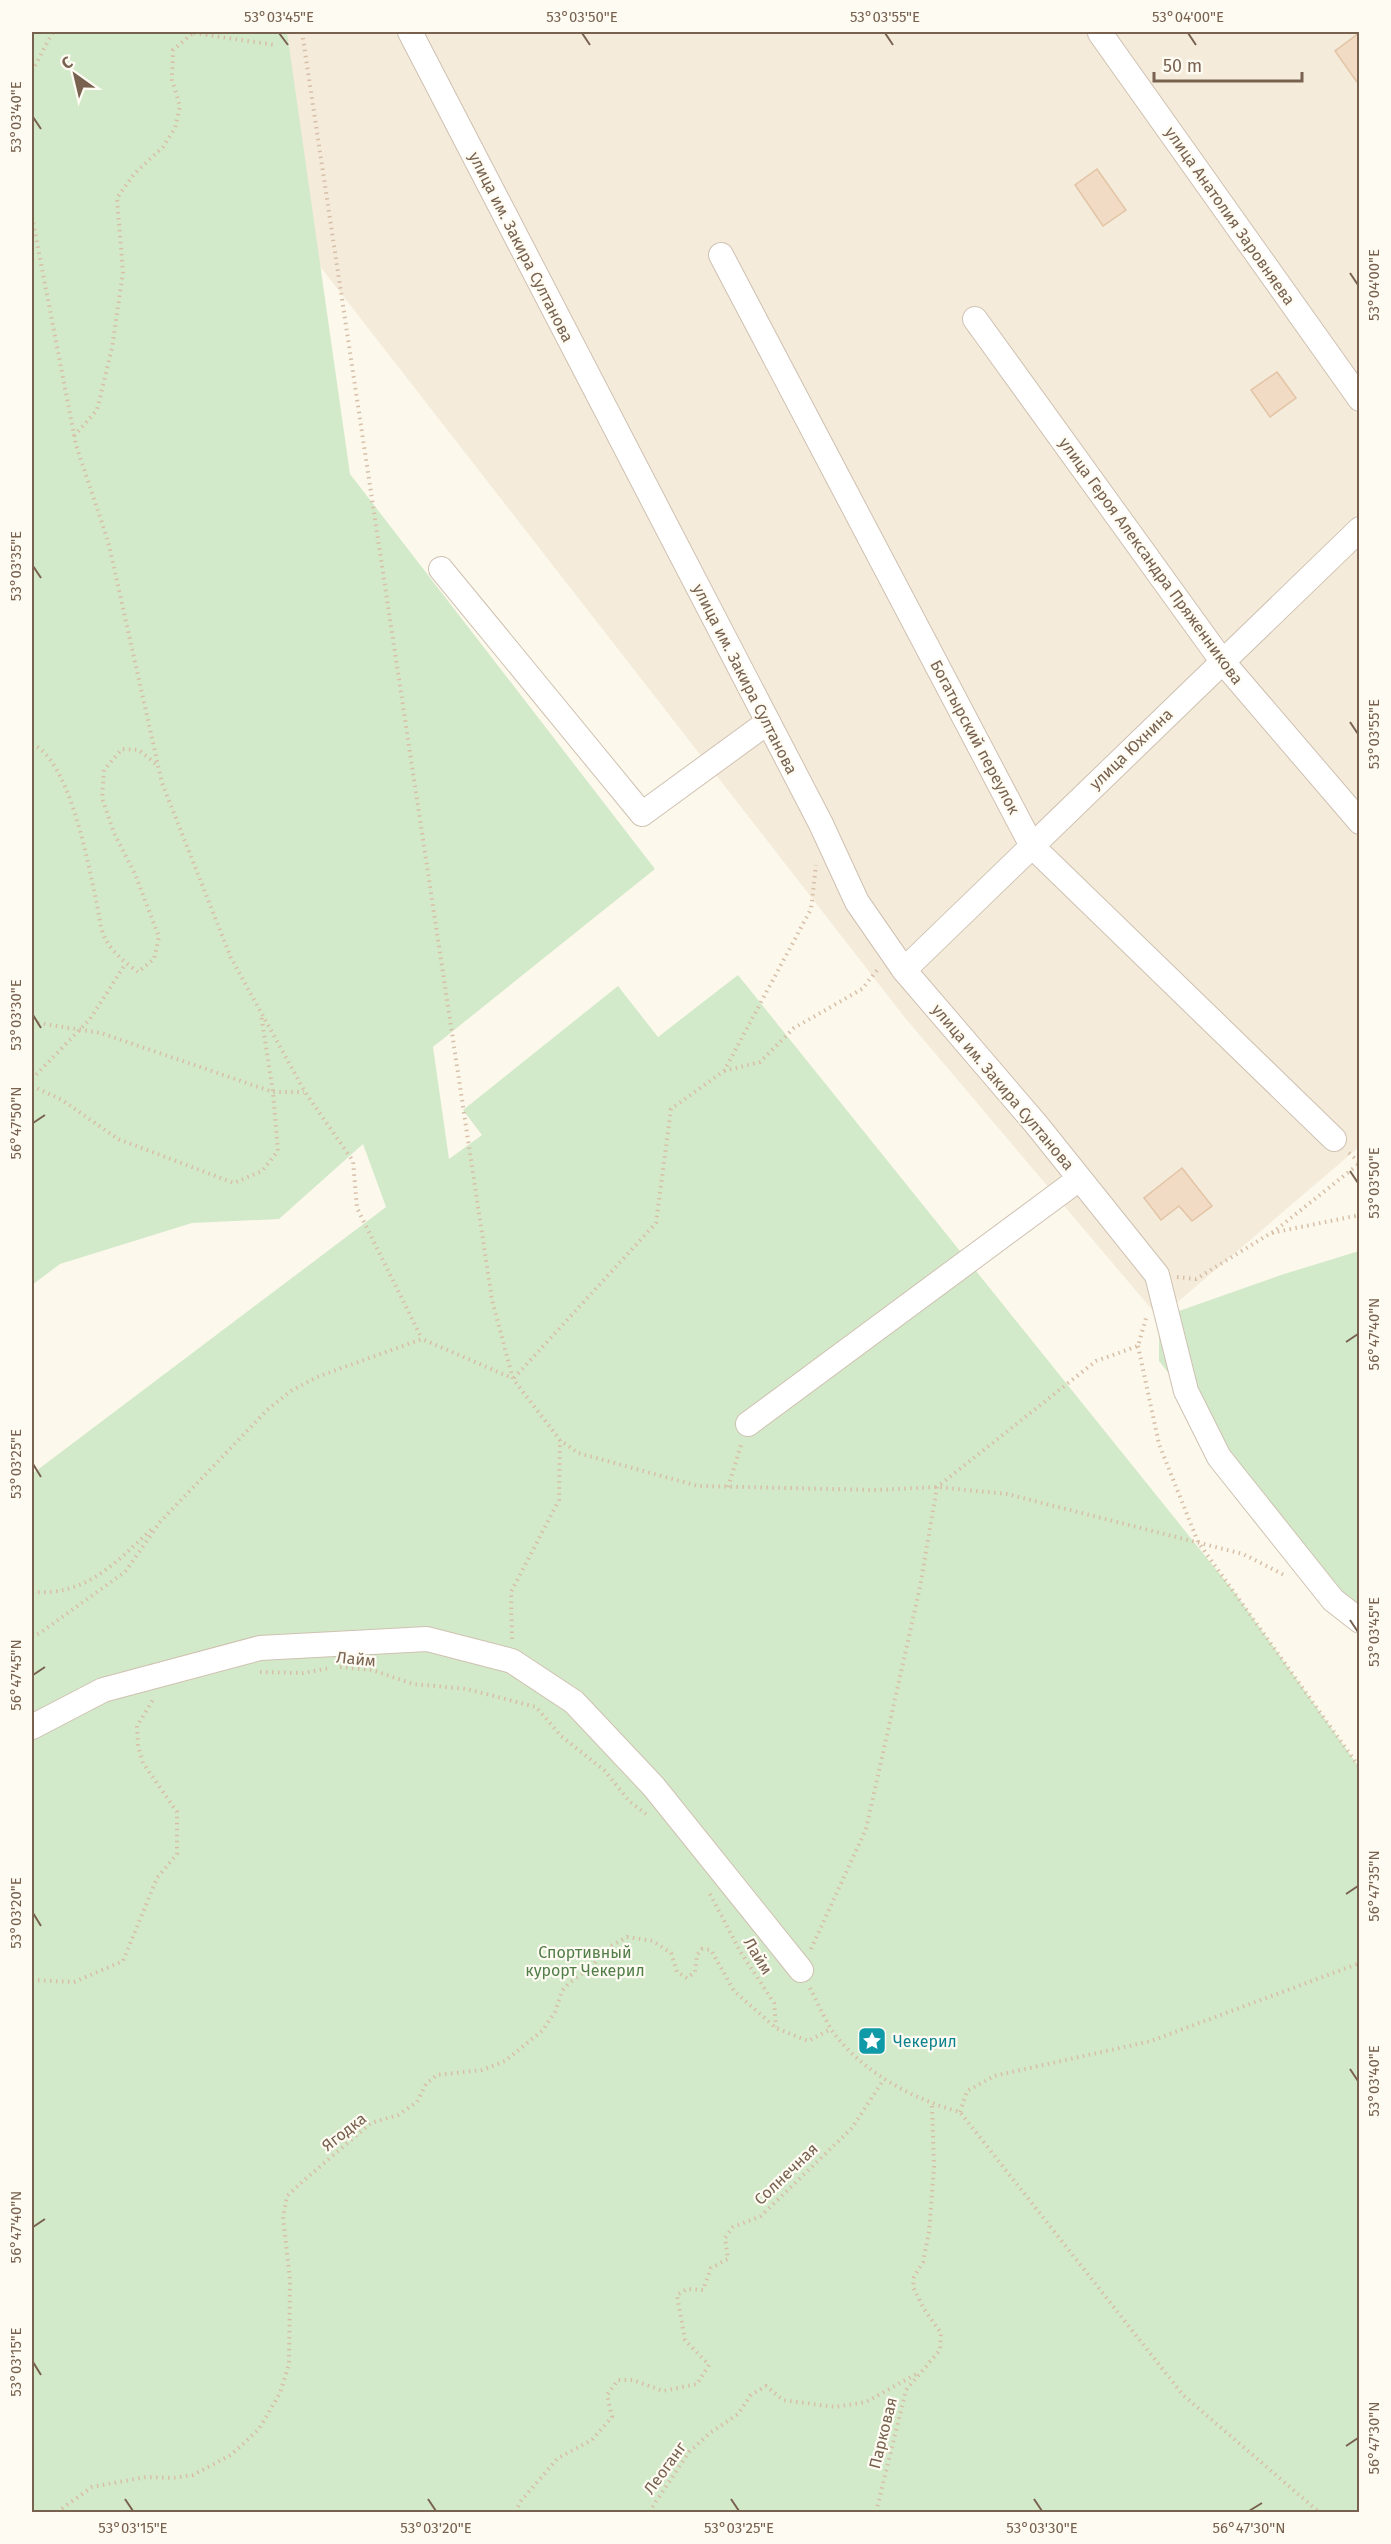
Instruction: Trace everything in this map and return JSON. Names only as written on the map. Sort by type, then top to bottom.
[{"type":"street","name":"улица им. Закира Султанова","points":[[410,32],[821,824],[857,902],[898,961],[1157,1275]]},
{"type":"street","name":"улица Анатолия Заровняева","points":[[1100,33],[1359,399]]},
{"type":"street","name":"Богатырский переулок","points":[[721,255],[1032,846],[1334,1139]]},
{"type":"street","name":"улица Героя Александра Пряженникова","points":[[975,319],[1222,661],[1359,822]]},
{"type":"street","name":"улица Юхнина","points":[[898,961],[1032,846],[1359,529]]},
{"type":"street","points":[[441,569],[642,814],[768,722]]},
{"type":"street","points":[[748,1424],[1080,1179]]},
{"type":"street","points":[[1157,1275],[1186,1390],[1219,1457],[1359,1634]]},
{"type":"street","points":[[1333,1600],[1359,1621]]},
{"type":"street","points":[[32,1727],[103,1690],[260,1648],[427,1639],[512,1661],[574,1702],[654,1787],[801,1970]]},
{"type":"path","points":[[32,71],[53,32]]},
{"type":"path","points":[[74,436],[97,410],[112,348],[123,272],[117,198],[134,174],[163,147],[175,128],[180,106],[172,80],[173,50],[194,32],[275,45]]},
{"type":"path","points":[[302,32],[492,1300],[513,1379],[560,1440],[578,1453],[698,1486],[877,1490],[937,1487],[1008,1494],[1243,1554],[1293,1580]]},
{"type":"path","points":[[32,217],[74,436],[108,541],[156,765],[231,958],[305,1092],[353,1161],[357,1209],[422,1339],[513,1379]]},
{"type":"path","points":[[32,744],[38,746],[50,758],[59,771],[71,802],[105,940],[126,963],[138,972],[154,959],[159,937],[135,874],[114,833],[102,798],[104,770],[122,748],[139,750],[156,765]]},
{"type":"path","points":[[724,1071],[811,909],[821,824]]},
{"type":"path","points":[[513,1379],[656,1223],[671,1109],[724,1071],[760,1062],[794,1028],[861,989],[898,961]]},
{"type":"path","points":[[32,1079],[90,1019],[126,963]]},
{"type":"path","points":[[32,1086],[62,1100],[118,1139],[234,1183],[262,1171],[278,1151],[273,1092],[260,1011]]},
{"type":"path","points":[[32,1022],[101,1033],[273,1092],[305,1092]]},
{"type":"path","points":[[1157,1275],[1196,1279],[1271,1233],[1359,1163]]},
{"type":"path","points":[[1271,1233],[1359,1215]]},
{"type":"path","points":[[1146,1316],[1138,1346],[1159,1444],[1198,1542],[1359,1768]]},
{"type":"path","points":[[32,1592],[50,1593],[78,1587],[108,1570],[160,1522],[267,1410],[291,1391],[317,1377],[422,1339]]},
{"type":"path","points":[[1138,1346],[1096,1361],[937,1487],[920,1587],[866,1829],[801,1970],[831,2029],[854,2054],[884,2079],[932,2104],[960,2112],[1183,2395],[1319,2512]]},
{"type":"path","points":[[728,1487],[748,1424]]},
{"type":"path","points":[[512,1661],[511,1592],[559,1500],[560,1440]]},
{"type":"path","points":[[32,1637],[124,1572],[160,1522]]},
{"type":"path","name":"Лайм","points":[[251,1671],[303,1673],[336,1666],[372,1670],[413,1684],[467,1689],[536,1707],[561,1736],[605,1771],[628,1801],[653,1819]]},
{"type":"path","points":[[32,1980],[74,1982],[123,1961],[157,1878],[177,1854],[177,1812],[143,1763],[138,1746],[137,1726],[152,1700],[158,1696]]},
{"type":"path","name":"Лайм","points":[[705,1885],[740,1951],[774,2003],[776,2028]]},
{"type":"path","name":"Ягодка","points":[[57,2512],[92,2487],[146,2477],[173,2478],[193,2475],[231,2455],[259,2429],[280,2394],[289,2364],[290,2280],[283,2217],[287,2196],[371,2123],[398,2115],[417,2102],[426,2084],[437,2075],[482,2070],[505,2061],[542,2031],[555,2012],[562,1991],[590,1968],[609,1947],[627,1937],[653,1941],[671,1953],[677,1972],[687,1978],[695,1972],[699,1952],[702,1949],[711,1950],[734,1991],[776,2028]]},
{"type":"path","points":[[960,2112],[968,2091],[994,2076],[1151,2041],[1359,1963]]},
{"type":"path","points":[[776,2028],[808,2041],[831,2029]]},
{"type":"path","name":"Солнечная","points":[[515,2512],[521,2500],[558,2458],[592,2440],[612,2417],[607,2395],[618,2380],[633,2379],[663,2391],[697,2384],[710,2365],[685,2340],[676,2295],[687,2289],[703,2290],[711,2268],[728,2259],[725,2238],[733,2227],[760,2216],[852,2128],[884,2079]]},
{"type":"path","name":"Парковая","points":[[876,2512],[906,2390],[940,2350],[941,2333],[924,2309],[913,2287],[914,2277],[923,2262],[929,2232],[934,2167],[932,2104]]},
{"type":"path","name":"Леоганг","points":[[649,2512],[689,2452],[710,2433],[738,2414],[751,2395],[766,2386],[783,2400],[835,2407],[866,2402],[921,2371]]},
{"type":"shaded area","points":[[258,32],[1359,32],[1359,1147],[1159,1318],[906,1019],[280,215]]},
{"type":"green space","name":"Спортивный курорт Чекерил","points":[[32,32],[287,32],[350,474],[655,869],[433,1047],[449,1159],[482,1135],[463,1110],[618,986],[658,1037],[738,975],[1235,1593],[1359,1767],[1359,2512],[32,2512],[32,1474],[386,1207],[363,1144],[279,1219],[192,1223],[60,1264],[32,1285]]},
{"type":"green space","points":[[1359,1251],[1359,1617],[1159,1361],[1159,1318],[1281,1275]]},
{"type":"building","points":[[1359,33],[1359,85],[1335,51]]},
{"type":"building","points":[[1097,169],[1126,210],[1103,226],[1075,185]]},
{"type":"building","points":[[1277,372],[1296,398],[1270,417],[1251,390]]},
{"type":"building","points":[[1182,1168],[1212,1206],[1192,1221],[1179,1206],[1161,1220],[1144,1198]]},
{"type":"place","name":"Чекерил","points":[[872,2041]]}]
